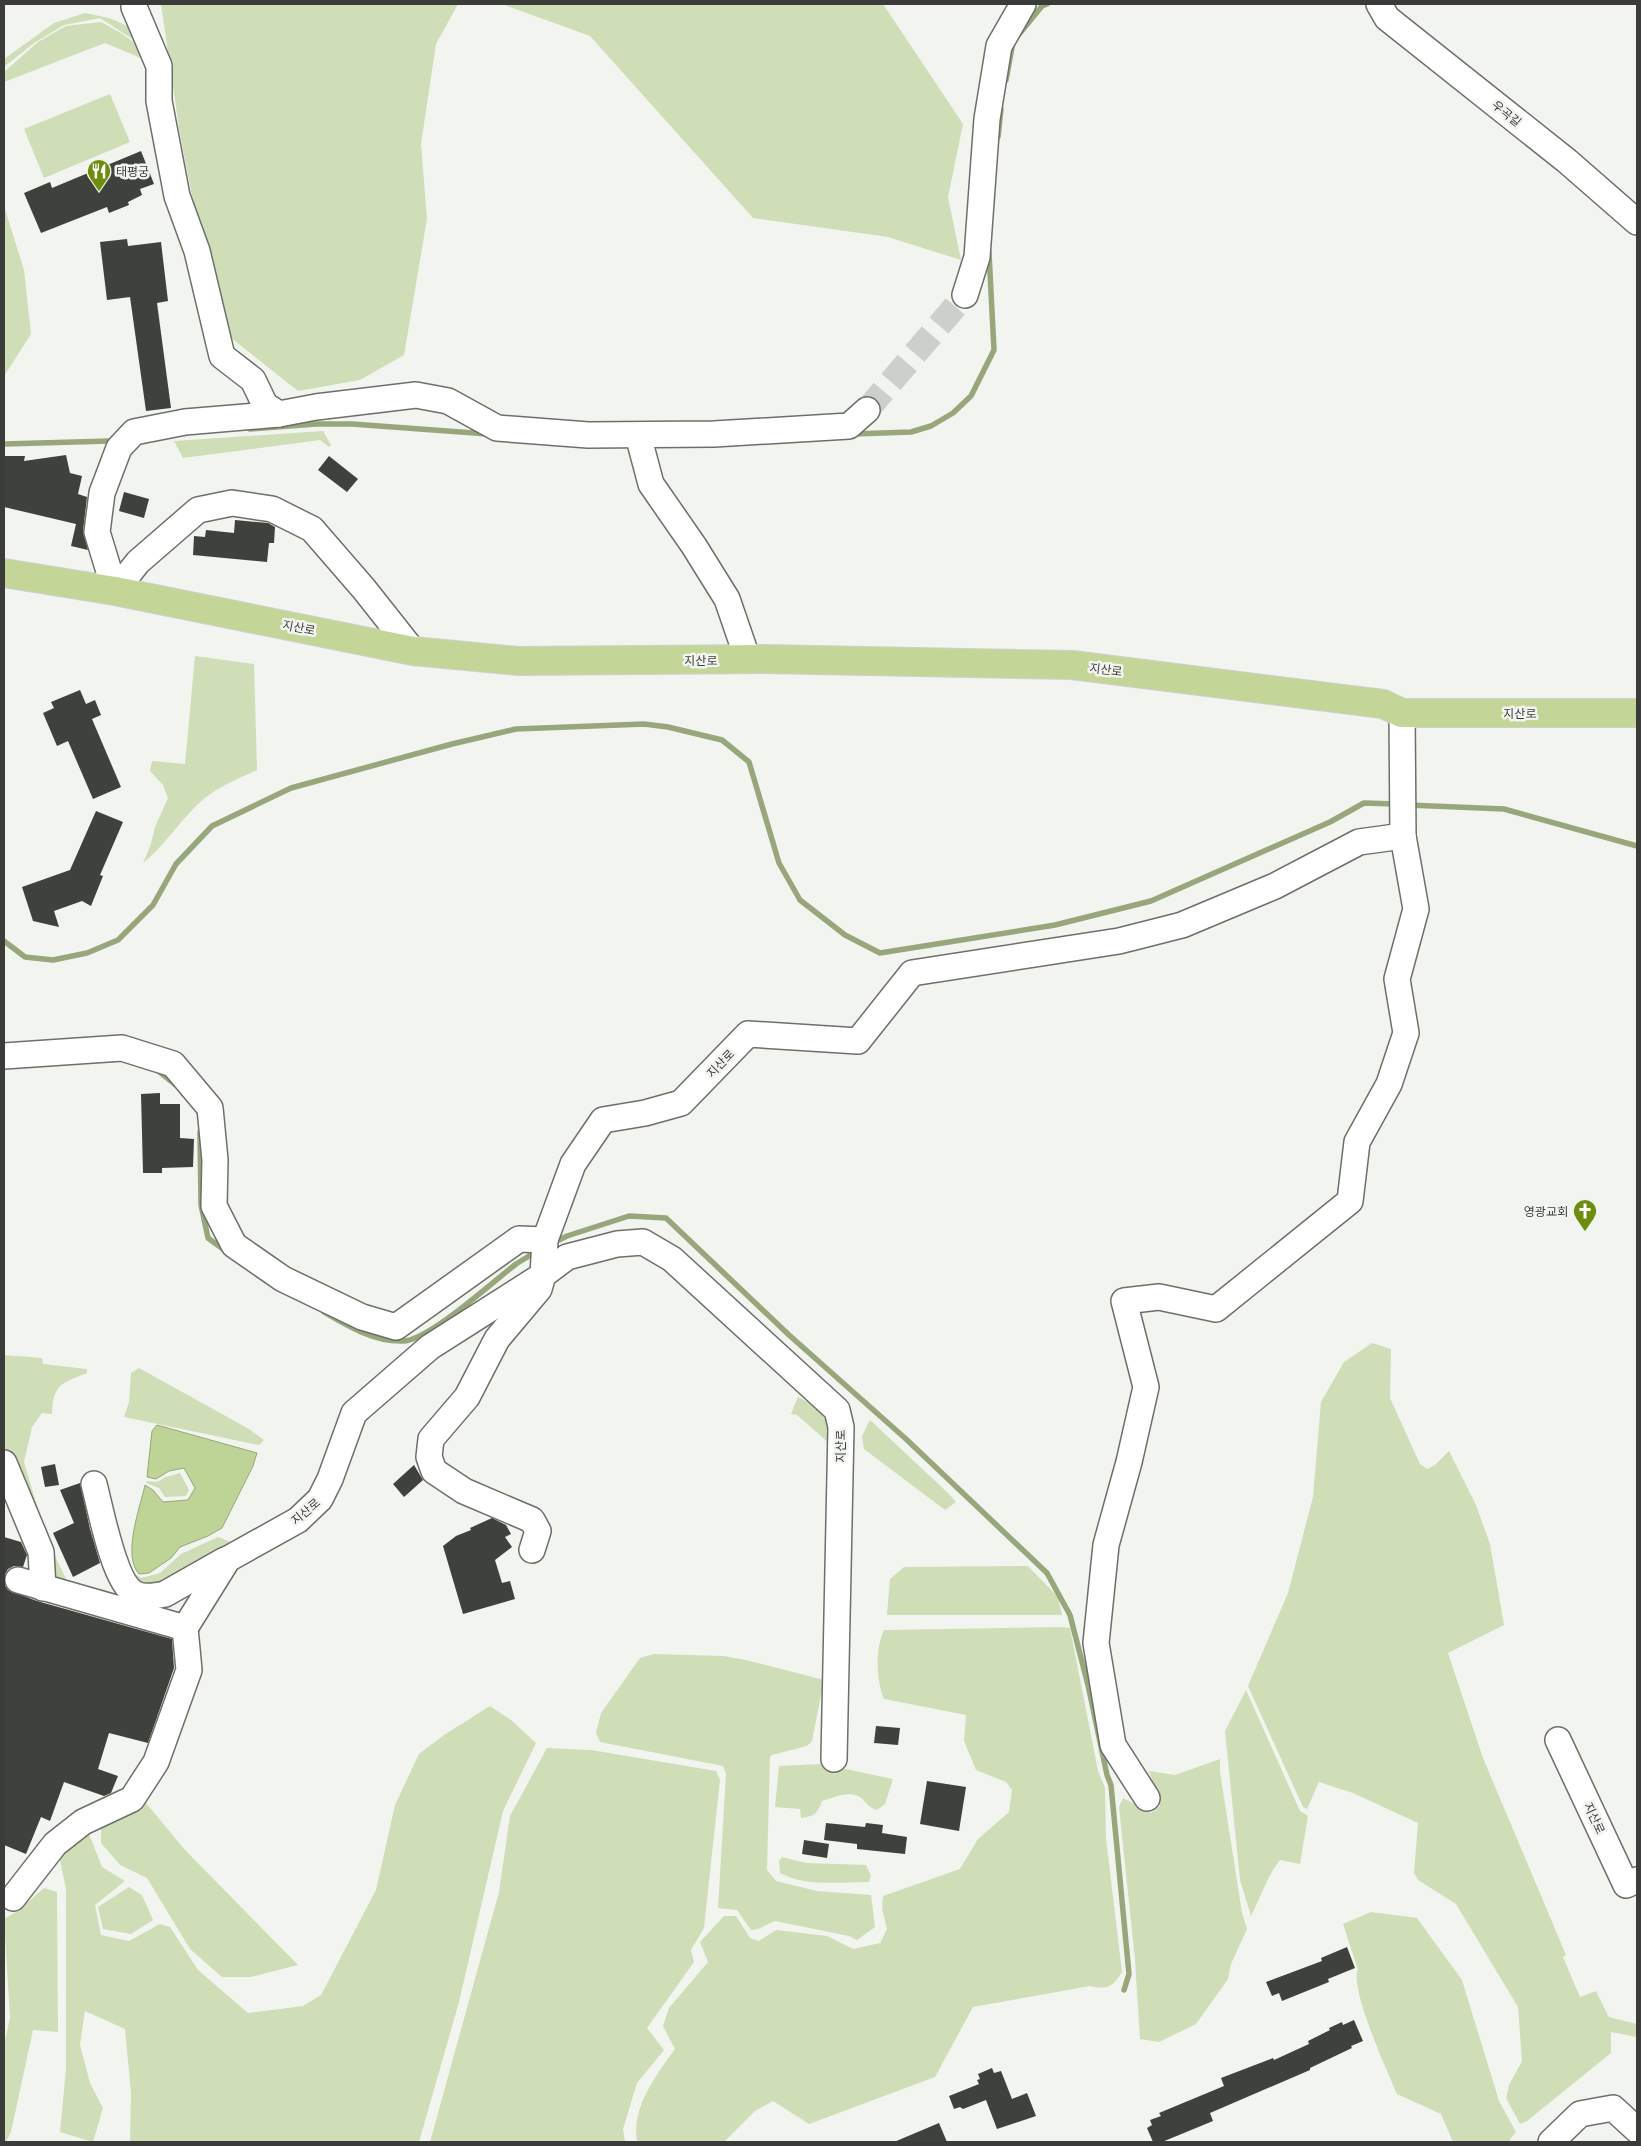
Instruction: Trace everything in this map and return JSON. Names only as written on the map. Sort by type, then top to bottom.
[{"type":"main road","name":"지산로","points":[[4,573],[115,591],[412,651],[518,661],[748,660],[1072,665],[1383,704],[1402,713],[1637,713]]},
{"type":"street","points":[[965,295],[977,257],[987,119],[999,46],[1023,4]]},
{"type":"street","name":"우곡길","points":[[1366,4],[1383,11],[1567,161],[1637,222]]},
{"type":"street","points":[[134,7],[159,66],[159,101],[177,196],[197,251],[222,356],[253,380],[265,404],[279,414]]},
{"type":"street","points":[[115,591],[98,532],[102,492],[119,448],[134,432],[185,422],[279,414],[316,407],[416,395],[448,401],[497,428],[588,436],[714,434],[849,426],[867,410]]},
{"type":"street","points":[[638,435],[651,484],[728,599],[748,660]]},
{"type":"street","points":[[115,591],[138,562],[198,510],[232,504],[272,509],[312,529],[364,589],[412,651]]},
{"type":"street","points":[[1147,1798],[1113,1745],[1096,1643],[1106,1545],[1129,1462],[1146,1387],[1124,1301],[1159,1297],[1216,1309],[1350,1201],[1357,1142],[1389,1084],[1406,1033],[1397,979],[1416,909],[1403,826],[1402,713]]},
{"type":"street","name":"지산로","points":[[532,1550],[538,1531],[532,1520],[464,1491],[434,1471],[429,1458],[431,1439],[467,1397],[497,1338],[538,1289],[542,1275],[545,1240],[573,1164],[603,1120],[645,1113],[681,1103],[748,1034],[858,1042],[912,973],[1119,941],[1182,925],[1275,886],[1359,842],[1403,826]]},
{"type":"street","points":[[4,1056],[122,1048],[173,1064],[210,1108],[214,1160],[214,1206],[234,1245],[283,1279],[362,1317],[396,1327],[519,1239],[545,1240]]},
{"type":"street","name":"지산로","points":[[185,1628],[228,1559],[298,1520],[320,1499],[330,1479],[354,1413],[430,1347],[567,1257],[617,1244],[643,1242],[672,1259],[837,1410],[841,1427],[834,1759]]},
{"type":"street","points":[[4,1463],[41,1552],[44,1588]]},
{"type":"street","points":[[94,1484],[116,1568],[134,1594],[154,1596],[165,1594],[228,1559]]},
{"type":"street","points":[[13,1898],[55,1844],[83,1822],[132,1799],[156,1762],[189,1670],[185,1628],[18,1580]]},
{"type":"street","name":"지산로","points":[[1558,1740],[1626,1885],[1637,1880]]},
{"type":"street","points":[[1552,2142],[1580,2114],[1613,2108],[1637,2130]]},
{"type":"shaded area","points":[[161,4],[458,4],[436,44],[421,144],[427,219],[404,355],[360,380],[298,391],[226,334],[201,242],[180,134]]},
{"type":"shaded area","points":[[502,4],[883,4],[963,124],[948,197],[961,260],[888,237],[753,218],[590,36]]},
{"type":"shaded area","points":[[85,13],[121,23],[136,33],[148,49],[100,18],[64,25],[34,43],[4,67],[4,59],[54,23]]},
{"type":"shaded area","points":[[101,22],[121,33],[147,52],[148,61],[105,43],[4,82],[4,72],[38,42],[66,26]]},
{"type":"shaded area","points":[[110,94],[130,142],[44,178],[24,129]]},
{"type":"shaded area","points":[[4,206],[24,270],[31,334],[4,376]]},
{"type":"shaded area","points":[[323,431],[331,445],[329,447],[320,440],[183,458],[174,441]]},
{"type":"shaded area","points":[[195,656],[254,664],[257,770],[209,795],[188,814],[157,850],[143,863],[151,844],[155,827],[168,798],[163,785],[150,771],[152,761],[185,764]]},
{"type":"shaded area","points":[[1372,1343],[1391,1349],[1390,1398],[1420,1464],[1427,1469],[1435,1465],[1449,1451],[1476,1505],[1490,1544],[1504,1625],[1448,1653],[1483,1758],[1566,1955],[1563,1957],[1580,1997],[1596,1991],[1609,2017],[1637,2024],[1637,2037],[1611,2032],[1611,2053],[1527,2121],[1520,2124],[1506,2098],[1509,2085],[1522,2061],[1518,2007],[1456,1904],[1418,1880],[1414,1873],[1418,1823],[1353,1793],[1319,1782],[1307,1809],[1303,1807],[1248,1686],[1288,1593],[1313,1497],[1321,1402],[1344,1362]]},
{"type":"shaded area","points":[[4,1355],[42,1358],[43,1364],[87,1369],[87,1373],[65,1382],[57,1390],[54,1396],[52,1414],[42,1413],[32,1427],[24,1462],[47,1540],[69,1585],[105,1590],[156,1607],[54,1582],[4,1452]]},
{"type":"shaded area","points":[[139,1368],[249,1429],[264,1440],[259,1445],[124,1417],[129,1402],[131,1373]]},
{"type":"shaded area","points":[[798,1397],[813,1406],[822,1415],[828,1427],[830,1444],[797,1415],[791,1414]]},
{"type":"shaded area","points":[[870,1420],[956,1502],[945,1510],[864,1449],[862,1436]]},
{"type":"shaded area","points":[[157,1425],[257,1453],[253,1466],[222,1528],[208,1536],[180,1547],[171,1558],[149,1573],[139,1574],[134,1566],[132,1544],[136,1518],[145,1485],[153,1490],[163,1502],[188,1500],[195,1488],[184,1468],[169,1471],[156,1479],[147,1477],[152,1431]]},
{"type":"shaded area","points":[[180,1473],[189,1490],[186,1496],[165,1497],[159,1488],[146,1483],[147,1481],[157,1482]]},
{"type":"shaded area","points":[[218,1537],[238,1545],[145,1592],[131,1571],[141,1578],[160,1573],[181,1554]]},
{"type":"shaded area","points":[[1028,1566],[1058,1597],[1062,1615],[887,1615],[890,1579],[904,1567]]},
{"type":"shaded area","points":[[1070,1628],[1098,1771],[1105,1788],[1106,1838],[1122,1972],[1116,1981],[1109,1986],[1101,1988],[1090,1986],[973,2007],[935,2077],[809,2124],[773,2101],[755,2111],[724,2142],[637,2142],[636,2129],[641,2104],[653,2081],[675,2049],[663,2026],[669,2008],[708,1962],[700,1942],[724,1916],[736,1916],[750,1938],[759,1941],[776,1930],[827,1936],[853,1949],[880,1943],[887,1929],[882,1909],[883,1896],[960,1869],[978,1839],[1009,1812],[1012,1790],[1006,1782],[976,1770],[964,1741],[966,1715],[884,1699],[879,1683],[878,1655],[884,1630]]},
{"type":"shaded area","points":[[654,1654],[723,1656],[824,1680],[812,1741],[807,1746],[770,1757],[767,1870],[776,1881],[817,1891],[871,1895],[875,1927],[857,1940],[849,1936],[775,1921],[758,1929],[751,1930],[737,1910],[718,1908],[726,1774],[723,1766],[600,1742],[596,1733],[601,1713],[640,1658]]},
{"type":"shaded area","points":[[1246,1690],[1300,1811],[1308,1816],[1300,1864],[1280,1860],[1275,1866],[1251,1916],[1240,1880],[1225,1731]]},
{"type":"shaded area","points":[[490,1706],[511,1720],[536,1743],[503,1811],[459,2002],[419,2142],[130,2142],[131,2093],[125,2029],[85,2011],[80,2045],[90,2083],[103,2108],[93,2142],[60,2132],[66,2069],[66,1889],[59,1855],[89,1834],[102,1867],[125,1881],[95,1905],[101,1935],[129,1941],[160,1924],[170,1927],[198,1970],[248,2013],[303,2006],[321,1995],[376,1890],[395,1805],[419,1754],[444,1735]]},
{"type":"shaded area","points":[[547,1748],[591,1750],[716,1771],[720,1780],[704,1928],[691,1950],[694,1962],[647,2028],[664,2050],[637,2083],[623,2129],[625,2142],[430,2142],[499,1892],[510,1816]]},
{"type":"shaded area","points":[[1220,1759],[1220,1772],[1242,1913],[1247,1929],[1231,1964],[1228,1979],[1196,2024],[1159,2042],[1140,2039],[1135,1960],[1119,1807],[1123,1798],[1151,1813],[1160,1806],[1149,1771],[1175,1775]]},
{"type":"shaded area","points":[[822,1764],[893,1779],[885,1804],[877,1810],[870,1807],[858,1796],[849,1794],[822,1801],[815,1814],[801,1818],[800,1809],[775,1807],[779,1766]]},
{"type":"shaded area","points":[[141,1797],[185,1850],[298,1965],[251,1977],[222,1977],[190,1949],[147,1878],[120,1865],[101,1843],[101,1824]]},
{"type":"shaded area","points":[[782,1857],[806,1863],[866,1865],[871,1876],[869,1882],[823,1883],[801,1880],[780,1873],[779,1861]]},
{"type":"shaded area","points":[[129,1887],[142,1895],[153,1920],[131,1934],[103,1929],[98,1907]]},
{"type":"shaded area","points":[[44,1888],[57,1892],[58,2032],[33,2030],[11,2132],[6,2142],[4,2142],[4,2045],[10,2018],[4,1919],[18,1911]]},
{"type":"shaded area","points":[[1371,1912],[1417,1918],[1462,1980],[1499,2101],[1516,2132],[1510,2139],[1511,2142],[1453,2142],[1441,2114],[1397,2094],[1364,2011],[1359,1994],[1358,1970],[1343,1924]]},
{"type":"building","points":[[141,151],[154,184],[140,189],[142,195],[128,202],[129,205],[109,213],[107,207],[41,233],[24,193],[50,182],[52,188]]},
{"type":"building","points":[[127,239],[128,246],[161,242],[168,301],[157,303],[171,408],[146,411],[130,297],[107,300],[100,242]]},
{"type":"building","points":[[66,455],[70,473],[82,476],[78,494],[87,497],[83,531],[88,550],[71,546],[76,524],[4,507],[5,456],[25,456],[24,461]]},
{"type":"building","points":[[329,456],[358,479],[347,492],[318,470]]},
{"type":"building","points":[[124,492],[149,499],[144,518],[119,511]]},
{"type":"building","points":[[235,520],[268,523],[275,527],[274,543],[269,543],[267,562],[193,555],[194,536],[205,537],[206,530],[234,533]]},
{"type":"building","points":[[80,690],[86,704],[95,700],[101,715],[92,719],[121,787],[93,799],[68,741],[57,746],[43,713],[54,708],[51,702]]},
{"type":"building","points":[[96,811],[123,822],[100,875],[103,876],[91,906],[82,901],[54,911],[59,927],[33,921],[22,887],[70,870]]},
{"type":"building","points":[[160,1093],[160,1104],[180,1104],[180,1138],[194,1139],[193,1167],[162,1168],[162,1173],[143,1173],[141,1094]]},
{"type":"building","points":[[55,1464],[59,1485],[45,1487],[41,1467]]},
{"type":"building","points":[[414,1465],[423,1480],[404,1497],[393,1484]]},
{"type":"building","points":[[80,1483],[100,1563],[73,1577],[53,1533],[74,1523],[60,1490]]},
{"type":"building","points":[[492,1518],[506,1525],[511,1534],[505,1537],[512,1547],[495,1560],[502,1583],[510,1581],[515,1599],[463,1614],[443,1546],[456,1536],[471,1530],[470,1528]]},
{"type":"building","points":[[4,1537],[21,1542],[27,1555],[23,1567],[14,1566],[8,1569],[4,1576]]},
{"type":"building","points":[[4,1584],[8,1590],[37,1601],[172,1639],[174,1668],[148,1743],[109,1733],[98,1769],[118,1776],[111,1793],[104,1796],[64,1782],[50,1821],[41,1817],[26,1854],[4,1845]]},
{"type":"building","points":[[876,1726],[900,1728],[898,1745],[874,1743]]},
{"type":"building","points":[[927,1781],[966,1787],[959,1831],[920,1824]]},
{"type":"building","points":[[826,1823],[865,1827],[866,1823],[883,1825],[882,1833],[907,1837],[905,1854],[857,1849],[857,1844],[824,1840]]},
{"type":"building","points":[[804,1840],[829,1844],[827,1858],[802,1854]]},
{"type":"building","points":[[1347,1947],[1355,1968],[1328,1979],[1329,1982],[1282,2001],[1279,1993],[1272,1996],[1266,1982],[1322,1961],[1321,1958]]},
{"type":"building","points":[[1354,2020],[1363,2041],[1351,2046],[1352,2048],[1310,2068],[1310,2070],[1210,2113],[1213,2121],[1162,2142],[1153,2142],[1147,2128],[1152,2125],[1150,2120],[1161,2116],[1159,2113],[1224,2086],[1221,2078],[1273,2058],[1274,2060],[1309,2044],[1308,2041],[1330,2030],[1329,2028],[1342,2022],[1343,2025]]},
{"type":"building","points":[[992,2068],[994,2073],[1001,2071],[1012,2099],[1027,2093],[1036,2116],[997,2129],[986,2100],[963,2109],[960,2107],[954,2109],[949,2096],[979,2084],[977,2080],[980,2079],[978,2074]]},
{"type":"building","points":[[939,2123],[947,2142],[894,2142]]},
{"type":"waterway","points":[[1020,33],[1042,6],[1047,4]]},
{"type":"waterway","points":[[1006,80],[1013,42]]},
{"type":"waterway","points":[[998,137],[1001,109]]},
{"type":"waterway","points":[[853,434],[911,432],[931,426],[953,413],[971,396],[994,350],[989,253]]},
{"type":"waterway","points":[[250,429],[316,424],[352,424],[488,434]]},
{"type":"waterway","points":[[4,444],[110,441]]},
{"type":"waterway","points":[[4,941],[25,957],[53,960],[87,953],[118,940],[153,905],[176,864],[212,826],[291,788],[452,744],[516,729],[644,724],[668,727],[722,740],[749,762],[779,863],[800,900],[845,935],[880,953],[1055,925],[1151,901],[1330,822],[1364,803],[1396,804]]},
{"type":"waterway","points":[[1408,805],[1504,809],[1637,846]]},
{"type":"waterway","points":[[156,1069],[176,1085]]},
{"type":"waterway","points":[[200,1132],[201,1205],[208,1238],[227,1252]]},
{"type":"waterway","points":[[559,1240],[629,1216],[666,1218],[789,1335],[906,1439],[1047,1573],[1070,1615],[1088,1685],[1107,1775],[1111,1785],[1129,1974],[1124,1990]]},
{"type":"waterway","points":[[324,1312],[352,1328],[382,1339],[403,1341],[414,1338],[444,1321],[516,1264],[529,1256]]},
{"type":"tunnel","points":[[867,410],[965,295]]},
{"type":"place","name":"태평궁","points":[[99,192]]},
{"type":"place","name":"영광교회","points":[[1585,1232]]}]
